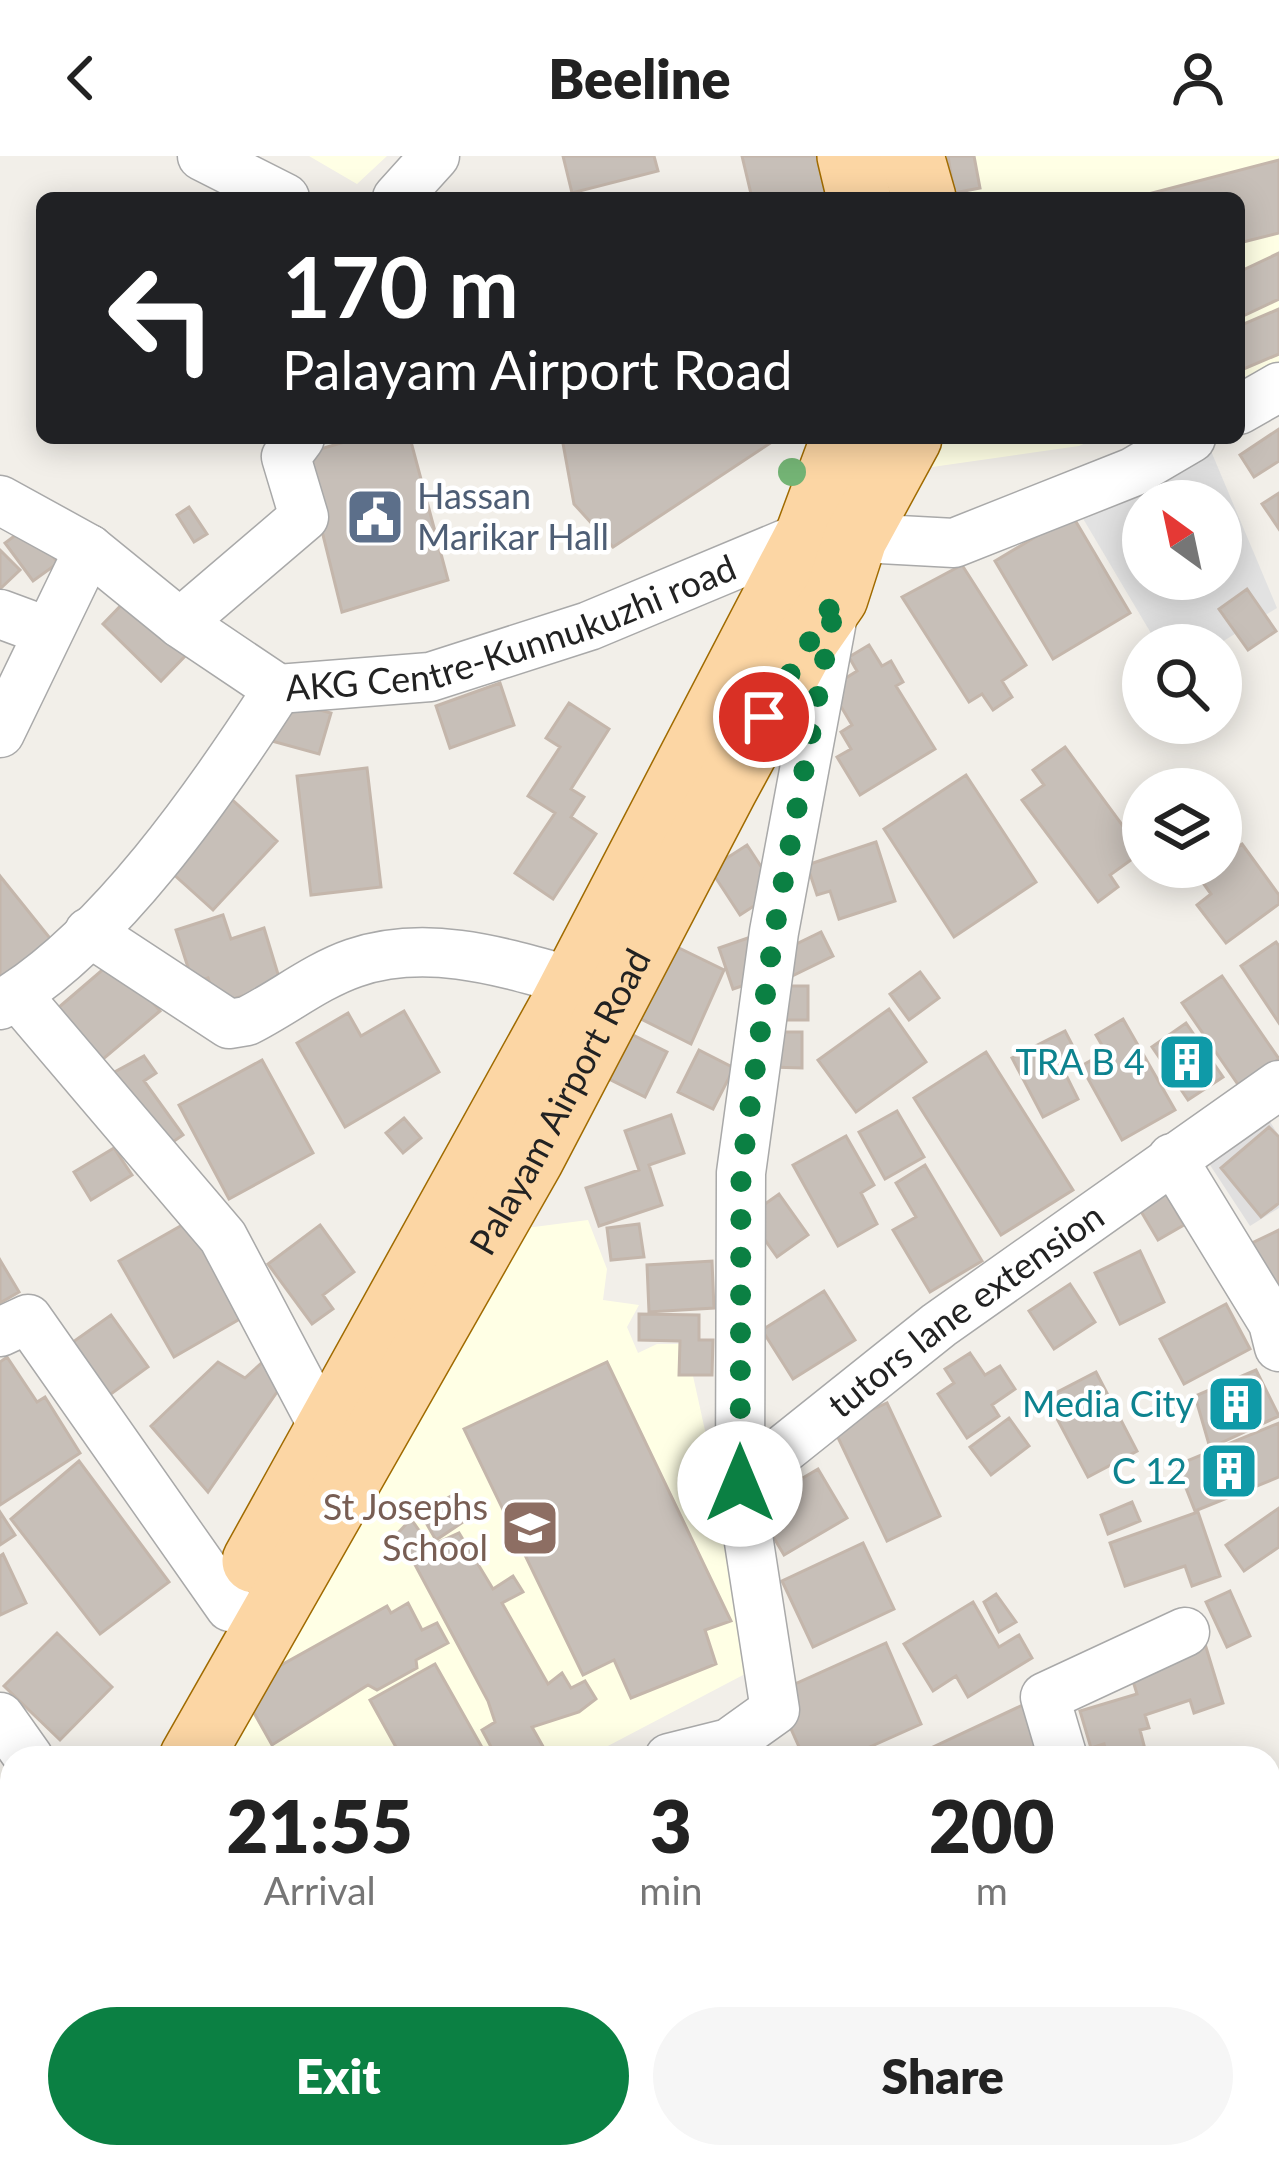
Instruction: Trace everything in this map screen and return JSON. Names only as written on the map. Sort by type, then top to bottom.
[{"type":"main road","points":[[849,156],[858,192]]},
{"type":"main road","points":[[912,156],[922,192]]},
{"type":"main road","name":"Palayam Airport Road","points":[[198,1746],[532,1159],[747,748],[836,598],[831,537],[843,444]]},
{"type":"main road","name":"Palayam Airport Road","points":[[155,1746],[324,1428],[574,982],[831,537],[905,444]]},
{"type":"street","points":[[202,156],[273,192]]},
{"type":"street","points":[[402,192],[434,156]]},
{"type":"street","points":[[1245,407],[1279,387]]},
{"type":"street","points":[[180,622],[304,517],[286,457],[296,444]]},
{"type":"street","points":[[831,537],[954,543],[1132,472],[1181,444]]},
{"type":"street","name":"AKG Centre-Kunnukuzhi road","points":[[0,500],[89,549],[180,622],[278,689],[430,677],[589,626],[831,537]]},
{"type":"street","points":[[0,733],[89,549]]},
{"type":"street","points":[[717,1746],[729,1743],[775,1710],[740,1484],[741,1173],[774,932],[836,598]]},
{"type":"street","points":[[0,614],[46,631]]},
{"type":"street","points":[[278,689],[212,791],[89,932],[8,1000],[223,1237],[324,1428]]},
{"type":"street","points":[[89,932],[229,1024],[247,1022],[356,963],[397,955],[470,953],[574,982]]},
{"type":"street","name":"tutors lane extension","points":[[740,1484],[939,1325],[1279,1084]]},
{"type":"street","points":[[1172,1158],[1273,1323],[1279,1347]]},
{"type":"street","points":[[0,1332],[28,1319],[230,1607]]},
{"type":"street","points":[[1059,1746],[1045,1697],[1185,1632]]},
{"type":"street","points":[[0,1717],[21,1746]]},
{"type":"shaded area","points":[[309,156],[387,156],[357,184]]},
{"type":"shaded area","points":[[934,156],[1279,156],[1279,363],[1245,377],[1245,192],[943,192]]},
{"type":"shaded area","points":[[921,444],[1084,444],[1079,446],[911,470]]},
{"type":"shaded area","points":[[1211,451],[1223,480],[1122,480],[1122,584],[1072,500],[1126,463]]},
{"type":"shaded area","points":[[1242,525],[1277,608],[1242,630],[1242,624],[1146,624],[1131,600],[1242,600]]},
{"type":"shaded area","points":[[1267,1117],[1279,1136],[1279,1208],[1250,1226],[1208,1162]]},
{"type":"shaded area","name":"St Josephs School","points":[[588,1220],[607,1269],[603,1300],[639,1305],[627,1327],[638,1353],[657,1344],[686,1344],[742,1599],[745,1674],[608,1746],[208,1746],[526,1228]]},
{"type":"building","points":[[563,156],[654,156],[658,171],[572,192]]},
{"type":"building","points":[[742,156],[828,156],[837,192],[751,192]]},
{"type":"building","points":[[948,156],[974,156],[980,188],[954,192]]},
{"type":"building","points":[[1279,160],[1279,233],[1245,242],[1245,192],[1156,192]]},
{"type":"building","points":[[1279,253],[1279,299],[1245,315],[1245,269]]},
{"type":"building","points":[[1279,309],[1279,354],[1245,368],[1245,323]]},
{"type":"building","points":[[1279,429],[1279,461],[1254,477],[1240,455]]},
{"type":"building","name":"Hassan Marikar Hall","points":[[337,444],[412,444],[448,580],[342,612],[303,454]]},
{"type":"building","points":[[563,444],[769,444],[613,547],[574,504]]},
{"type":"building","points":[[1279,493],[1279,529],[1262,504]]},
{"type":"building","points":[[189,507],[207,534],[194,542],[177,515]]},
{"type":"building","points":[[1072,515],[1130,613],[1053,659],[995,561]]},
{"type":"building","points":[[29,525],[58,563],[33,581],[5,543]]},
{"type":"building","points":[[0,550],[20,570],[0,589]]},
{"type":"building","points":[[962,565],[1026,665],[1002,681],[1012,697],[993,710],[982,694],[969,702],[902,597]]},
{"type":"building","points":[[1247,589],[1276,631],[1248,650],[1242,642],[1242,624],[1230,624],[1219,609],[1232,600],[1242,600]]},
{"type":"building","points":[[132,594],[190,651],[161,681],[103,624]]},
{"type":"building","points":[[869,645],[882,666],[891,661],[903,682],[896,686],[935,749],[860,795],[837,757],[851,749],[841,732],[852,725],[830,688],[857,671],[849,657]]},
{"type":"building","points":[[500,683],[514,725],[450,748],[436,706]]},
{"type":"building","points":[[280,699],[331,713],[319,754],[268,740]]},
{"type":"building","points":[[569,703],[609,729],[571,789],[584,797],[571,817],[596,834],[553,899],[515,873],[555,813],[528,796],[560,747],[546,738]]},
{"type":"building","points":[[1065,747],[1122,825],[1122,866],[1110,875],[1118,887],[1098,902],[1022,800],[1044,785],[1033,770]]},
{"type":"building","points":[[367,768],[381,887],[311,895],[297,776]]},
{"type":"building","points":[[966,775],[1036,882],[954,937],[884,829]]},
{"type":"building","points":[[226,794],[277,841],[213,910],[161,863]]},
{"type":"building","points":[[876,842],[895,901],[839,919],[830,891],[817,895],[807,865]]},
{"type":"building","points":[[1242,844],[1279,895],[1279,904],[1226,943],[1197,905],[1211,894],[1207,888],[1242,888]]},
{"type":"building","points":[[747,845],[777,891],[740,915],[710,869]]},
{"type":"building","points":[[0,876],[57,947],[0,993]]},
{"type":"building","points":[[223,915],[231,939],[264,928],[281,984],[217,1004],[208,978],[193,983],[176,930]]},
{"type":"building","points":[[821,932],[833,956],[790,977],[778,953]]},
{"type":"building","points":[[748,938],[762,979],[733,989],[719,948]]},
{"type":"building","points":[[1276,942],[1279,946],[1279,1023],[1241,966]]},
{"type":"building","points":[[677,947],[724,970],[691,1044],[617,1007]]},
{"type":"building","points":[[115,959],[160,1011],[102,1060],[58,1008]]},
{"type":"building","points":[[920,972],[939,998],[909,1020],[890,994]]},
{"type":"building","points":[[1222,976],[1279,1059],[1239,1086],[1182,1003]]},
{"type":"building","points":[[771,986],[808,986],[808,1020],[771,1020]]},
{"type":"building","points":[[889,1009],[926,1062],[856,1112],[818,1060]]},
{"type":"building","points":[[404,1011],[439,1072],[345,1127],[297,1043],[348,1013],[361,1036]]},
{"type":"building","points":[[1123,1019],[1175,1110],[1122,1140],[1081,1066],[1106,1052],[1096,1035]]},
{"type":"building","name":"TRA B 4","points":[[1186,1023],[1223,1077],[1188,1100],[1152,1047]]},
{"type":"building","points":[[623,1030],[667,1052],[645,1097],[601,1075]]},
{"type":"building","points":[[1065,1031],[1077,1054],[1060,1063],[1078,1099],[1043,1117],[1012,1058]]},
{"type":"building","points":[[770,1032],[802,1032],[802,1068],[770,1067]]},
{"type":"building","points":[[699,1050],[734,1068],[713,1109],[678,1092]]},
{"type":"building","points":[[986,1052],[1073,1190],[1001,1235],[914,1098]]},
{"type":"building","points":[[144,1056],[156,1073],[144,1081],[183,1135],[161,1150],[109,1075]]},
{"type":"building","points":[[262,1060],[313,1153],[229,1199],[179,1105]]},
{"type":"building","points":[[897,1111],[924,1157],[885,1179],[859,1132]]},
{"type":"building","points":[[671,1115],[684,1153],[649,1165],[662,1205],[599,1226],[586,1188],[639,1170],[625,1131]]},
{"type":"building","points":[[404,1118],[421,1138],[403,1153],[386,1133]]},
{"type":"building","points":[[1269,1127],[1279,1137],[1279,1203],[1261,1217],[1221,1168]]},
{"type":"building","points":[[846,1136],[874,1185],[861,1193],[877,1224],[838,1246],[793,1165]]},
{"type":"building","points":[[114,1148],[132,1175],[91,1200],[74,1172]]},
{"type":"building","points":[[925,1165],[982,1261],[930,1292],[893,1230],[916,1217],[896,1183]]},
{"type":"building","points":[[1165,1192],[1184,1225],[1158,1240],[1139,1208]]},
{"type":"building","points":[[779,1194],[808,1235],[777,1257],[748,1216]]},
{"type":"building","points":[[198,1216],[252,1312],[174,1357],[119,1261]]},
{"type":"building","points":[[639,1224],[644,1257],[611,1260],[607,1228]]},
{"type":"building","points":[[320,1225],[354,1272],[323,1295],[333,1309],[312,1324],[268,1264]]},
{"type":"building","points":[[1279,1230],[1279,1297],[1252,1243]]},
{"type":"building","points":[[1140,1251],[1164,1302],[1120,1324],[1095,1273]]},
{"type":"building","points":[[0,1260],[19,1292],[0,1303]]},
{"type":"building","points":[[712,1261],[714,1308],[649,1312],[647,1265]]},
{"type":"building","points":[[1070,1284],[1095,1322],[1054,1349],[1029,1311]]},
{"type":"building","points":[[824,1291],[855,1340],[793,1379],[762,1330]]},
{"type":"building","points":[[1226,1304],[1250,1349],[1184,1384],[1160,1339]]},
{"type":"building","points":[[639,1314],[699,1315],[699,1340],[713,1340],[712,1375],[679,1375],[680,1341],[639,1340]]},
{"type":"building","points":[[111,1315],[148,1367],[100,1402],[63,1349]]},
{"type":"building","points":[[970,1353],[985,1375],[1000,1366],[1015,1389],[992,1405],[999,1416],[967,1438],[938,1394],[954,1383],[945,1369]]},
{"type":"building","points":[[7,1357],[37,1402],[45,1397],[80,1453],[0,1505],[0,1362]]},
{"type":"building","points":[[267,1358],[286,1379],[208,1492],[151,1426],[218,1362],[245,1378]]},
{"type":"building","points":[[607,1362],[731,1621],[705,1630],[716,1664],[631,1698],[614,1660],[583,1675],[464,1429]]},
{"type":"building","name":"Media City","points":[[1256,1370],[1279,1416],[1210,1448],[1195,1396]]},
{"type":"building","points":[[1096,1372],[1137,1451],[1088,1477],[1046,1398]]},
{"type":"building","points":[[887,1403],[940,1516],[887,1541],[833,1427]]},
{"type":"building","points":[[1009,1418],[1029,1446],[991,1475],[970,1447]]},
{"type":"building","name":"C 12","points":[[1279,1423],[1279,1477],[1195,1511],[1177,1465]]},
{"type":"building","points":[[79,1461],[169,1582],[100,1634],[11,1519]]},
{"type":"building","points":[[818,1469],[847,1518],[784,1555],[755,1506]]},
{"type":"building","points":[[451,1496],[466,1520],[436,1540],[421,1514]]},
{"type":"building","points":[[1132,1502],[1140,1521],[1108,1534],[1101,1515]]},
{"type":"building","points":[[1279,1508],[1279,1547],[1244,1571],[1226,1545]]},
{"type":"building","points":[[0,1512],[15,1535],[0,1545]]},
{"type":"building","points":[[1198,1512],[1220,1576],[1192,1586],[1185,1566],[1125,1586],[1110,1543]]},
{"type":"building","points":[[411,1519],[430,1546],[459,1533],[493,1589],[513,1576],[523,1592],[502,1603],[548,1684],[562,1673],[571,1688],[585,1681],[596,1699],[579,1712],[532,1727],[543,1746],[491,1746],[482,1730],[495,1722],[488,1701],[398,1533]]},
{"type":"building","points":[[863,1543],[894,1609],[813,1647],[782,1581]]},
{"type":"building","points":[[3,1554],[26,1603],[0,1615],[0,1556]]},
{"type":"building","points":[[1230,1591],[1250,1636],[1227,1647],[1206,1602]]},
{"type":"building","points":[[996,1594],[1016,1622],[999,1632],[984,1602]]},
{"type":"building","points":[[973,1602],[999,1647],[1019,1635],[1032,1658],[968,1697],[956,1676],[933,1691],[904,1644]]},
{"type":"building","points":[[408,1603],[422,1630],[437,1623],[448,1643],[416,1660],[417,1668],[377,1690],[368,1685],[272,1745],[240,1688],[387,1606],[391,1613]]},
{"type":"building","points":[[57,1633],[112,1687],[60,1740],[4,1686]]},
{"type":"building","points":[[886,1643],[921,1724],[872,1746],[799,1746],[775,1693]]},
{"type":"building","points":[[1205,1644],[1223,1703],[1194,1713],[1190,1700],[1145,1715],[1149,1728],[1140,1730],[1144,1746],[1090,1746],[1080,1711],[1137,1694],[1129,1668]]},
{"type":"building","points":[[435,1664],[481,1746],[395,1746],[370,1700]]},
{"type":"building","points":[[1025,1704],[1044,1746],[935,1746]]},
{"type":"place","name":"Hassan Marikar Hall","points":[[375,517]]},
{"type":"place","name":"TRA B 4","points":[[1187,1062]]},
{"type":"place","name":"Media City","points":[[1236,1404]]},
{"type":"place","name":"C 12","points":[[1229,1471]]},
{"type":"place","name":"St Josephs School","points":[[530,1528]]},
{"type":"route","points":[[740,1484],[741,1173],[774,932],[836,598],[764,717]]}]
